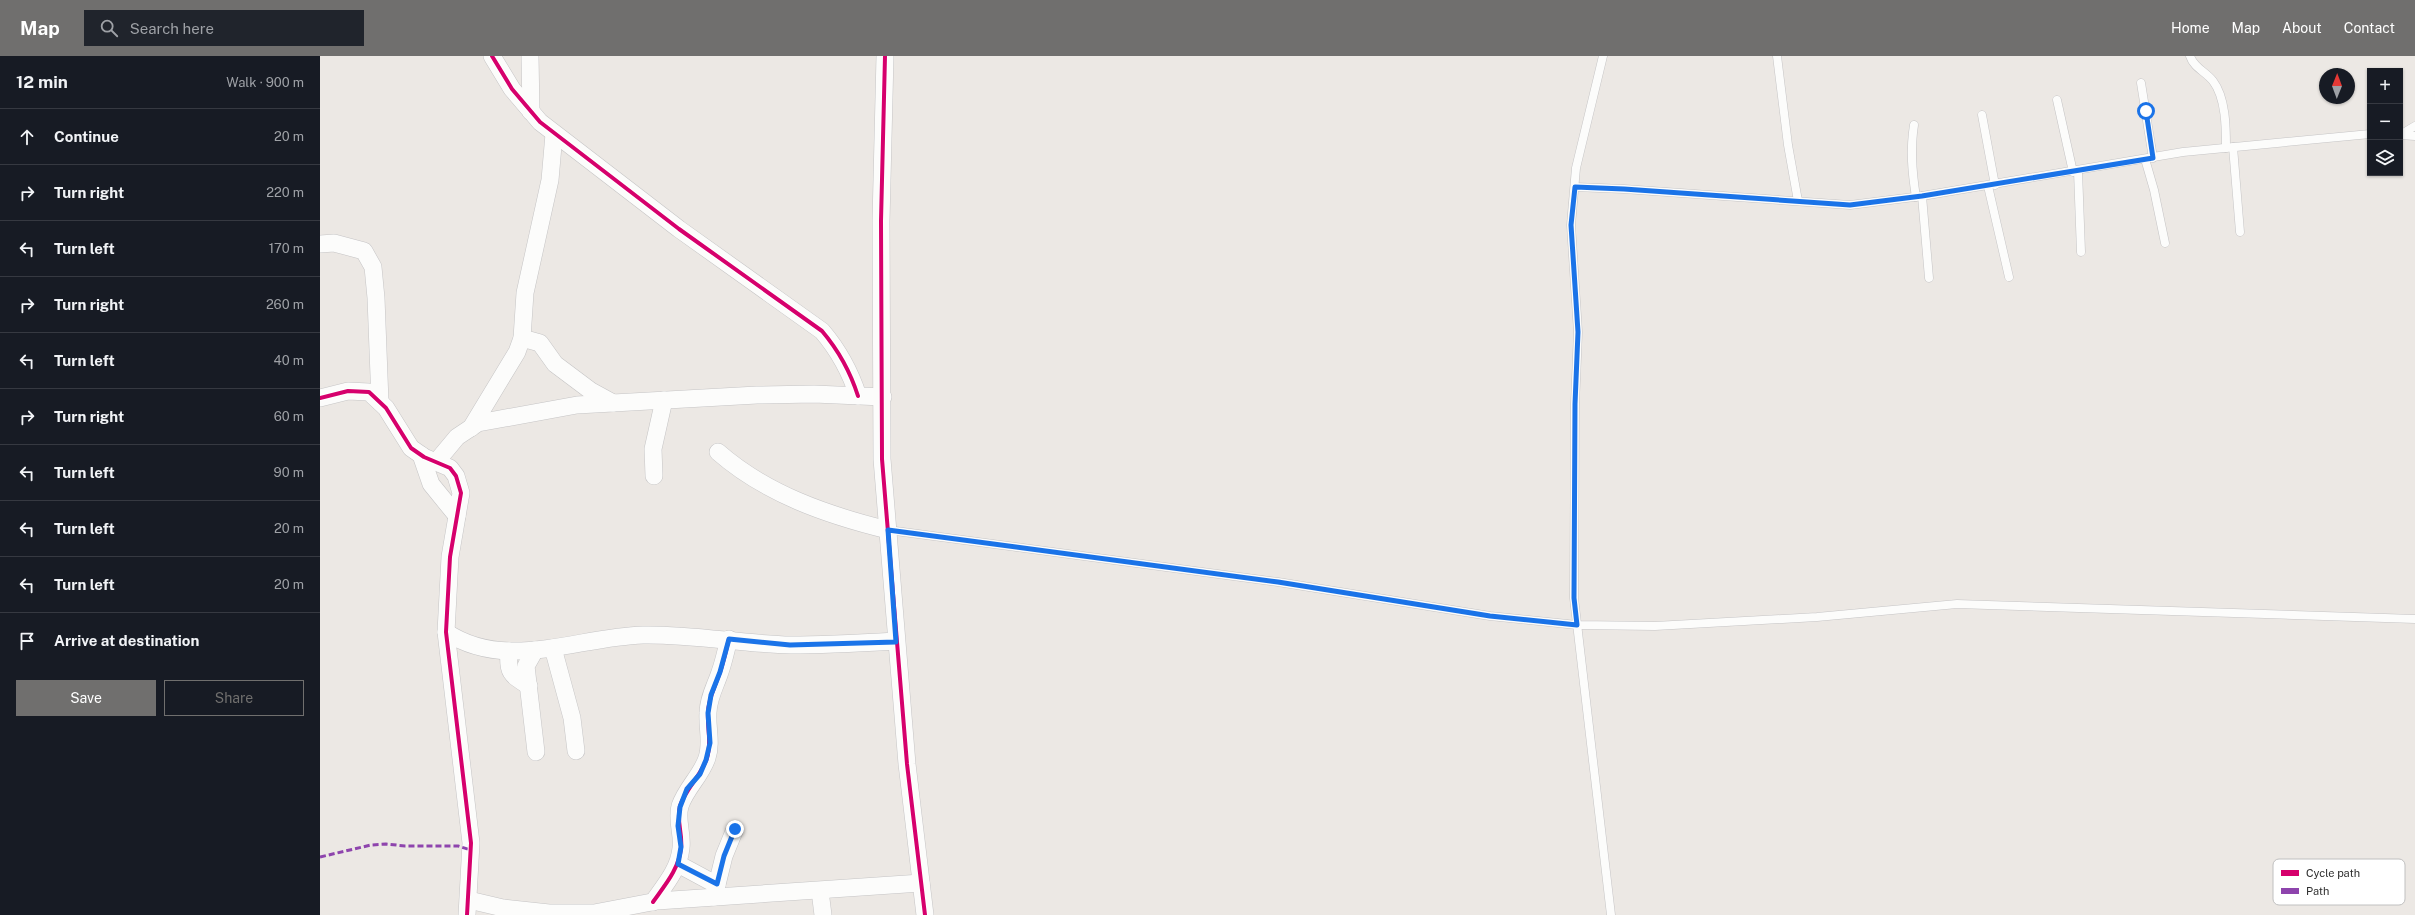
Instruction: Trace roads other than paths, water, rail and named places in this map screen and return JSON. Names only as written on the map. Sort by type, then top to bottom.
[{"type":"street","points":[[492,56],[512,89],[531,112],[554,134],[673,224],[822,331],[837,348],[851,376],[858,396]]},
{"type":"street","points":[[530,56],[531,112]]},
{"type":"street","points":[[885,56],[881,220],[883,397],[882,459],[906,756],[925,915]]},
{"type":"street","points":[[470,428],[517,352],[522,338],[524,293],[550,180],[554,134]]},
{"type":"street","points":[[320,244],[334,243],[364,251],[373,267],[376,298],[380,402]]},
{"type":"street","points":[[522,338],[540,343],[556,364],[591,391],[613,403]]},
{"type":"street","points":[[320,398],[348,391],[369,392],[386,408],[411,448],[421,455],[450,468],[456,476],[461,493],[450,557],[446,632],[471,843],[468,908],[503,908],[549,913],[594,913],[716,891],[820,891],[921,883]]},
{"type":"street","points":[[437,461],[457,437],[478,423],[577,405],[814,394],[883,397]]},
{"type":"street","points":[[654,476],[653,449],[664,400]]},
{"type":"street","points":[[718,452],[752,480],[816,509],[888,530]]},
{"type":"street","points":[[421,455],[431,484],[457,516]]},
{"type":"street","points":[[446,632],[459,640],[483,648],[509,651],[553,648],[643,635],[729,639],[790,645],[896,642]]},
{"type":"street","points":[[653,902],[678,864],[681,847],[678,826],[680,807],[687,789],[700,774],[706,760],[710,743],[708,713],[711,695],[720,672],[729,639]]},
{"type":"street","points":[[553,648],[572,718],[576,751]]},
{"type":"street","points":[[535,650],[526,666],[536,752]]},
{"type":"street","points":[[509,651],[509,670],[512,675],[529,686]]},
{"type":"street","points":[[716,891],[724,856],[735,829]]},
{"type":"street","points":[[678,864],[716,891]]},
{"type":"street","points":[[820,891],[823,915]]},
{"type":"lane","points":[[1602,56],[1576,168],[1571,225],[1578,332],[1575,404],[1574,598],[1611,915]]},
{"type":"lane","points":[[1777,56],[1788,145],[1798,201]]},
{"type":"lane","points":[[2190,56],[2195,65],[2213,81],[2224,117],[2230,147],[2240,232]]},
{"type":"lane","points":[[2142,83],[2149,158],[2164,243]]},
{"type":"lane","points":[[2057,100],[2075,171],[2081,252]]},
{"type":"lane","points":[[1982,115],[1991,185],[2009,277]]},
{"type":"lane","points":[[1914,125],[1911,144],[1911,164],[1919,197],[1929,278]]},
{"type":"lane","points":[[2403,133],[2415,126]]},
{"type":"lane","points":[[1575,187],[1624,189],[1850,205],[1919,197],[2149,158],[2230,147],[2367,134]]},
{"type":"lane","points":[[2403,135],[2415,136]]},
{"type":"lane","points":[[888,530],[1278,582],[1490,616],[1577,625],[1655,626],[1817,617],[1956,604],[2228,615],[2415,619]]}]
